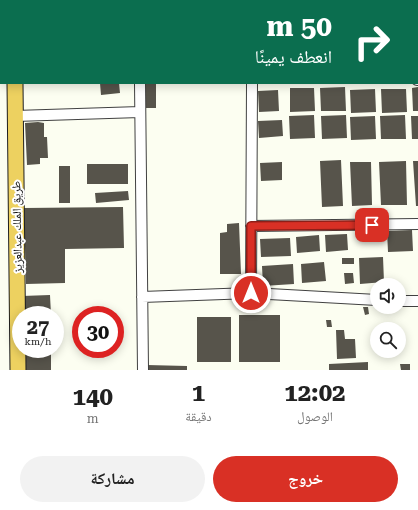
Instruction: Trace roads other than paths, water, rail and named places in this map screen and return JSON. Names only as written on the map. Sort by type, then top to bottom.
[{"type":"highway","name":"طريق الملك عبدالعزيز","points":[[15,84],[18,370]]},
{"type":"street","points":[[140,84],[143,370]]},
{"type":"street","points":[[251,293],[252,84]]},
{"type":"street","points":[[15,116],[140,112]]},
{"type":"street","points":[[251,226],[418,224]]},
{"type":"street","points":[[142,297],[251,293],[370,300]]},
{"type":"street","points":[[406,301],[418,301]]}]
